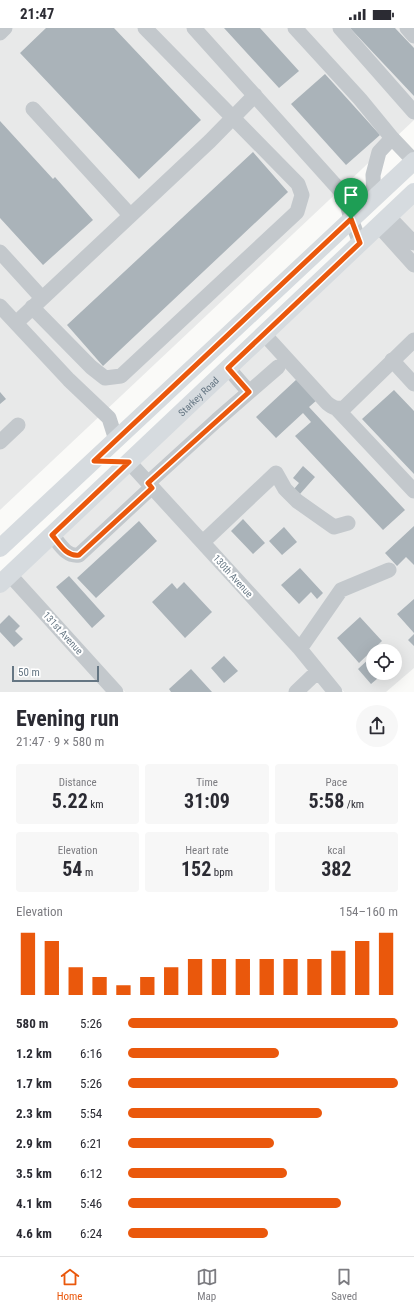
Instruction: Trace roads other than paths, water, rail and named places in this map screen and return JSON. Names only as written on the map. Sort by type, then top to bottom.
[{"type":"main road","points":[[1,545],[94,461],[414,161]]},
{"type":"main road","name":"Starkey Road","points":[[5,579],[414,192]]},
{"type":"main road","points":[[94,461],[129,462],[137,430],[183,387],[185,376]]},
{"type":"street","points":[[0,33],[5,28]]},
{"type":"street","points":[[0,252],[37,302],[91,367],[105,378],[121,376],[297,212],[302,195],[298,184],[145,28]]},
{"type":"street","points":[[194,28],[345,196],[351,219],[360,243]]},
{"type":"street","points":[[295,28],[414,161]]},
{"type":"street","points":[[340,28],[414,112]]},
{"type":"street","points":[[407,28],[414,36]]},
{"type":"street","points":[[16,322],[210,141],[255,95]]},
{"type":"street","points":[[33,109],[130,216]]},
{"type":"street","points":[[374,198],[373,175],[379,152],[392,138]]},
{"type":"street","points":[[383,221],[414,243]]},
{"type":"street","points":[[383,221],[414,265]]},
{"type":"street","points":[[0,306],[69,380],[109,418],[116,440]]},
{"type":"street","points":[[264,334],[327,403],[337,409],[414,491]]},
{"type":"street","points":[[337,409],[344,408],[414,340]]},
{"type":"street","points":[[392,360],[414,384]]},
{"type":"street","points":[[52,535],[68,554],[73,556],[79,555],[150,485],[249,392],[278,367]]},
{"type":"street","points":[[228,368],[249,392]]},
{"type":"street","points":[[0,442],[18,425]]},
{"type":"street","name":"130th Avenue","points":[[129,462],[300,649],[335,692]]},
{"type":"street","points":[[203,542],[276,473],[285,488],[297,501],[334,527],[348,522]]},
{"type":"street","points":[[300,649],[341,590],[389,570]]},
{"type":"street","name":"131st Avenue","points":[[5,579],[116,692]]},
{"type":"street","points":[[296,692],[318,671]]}]
